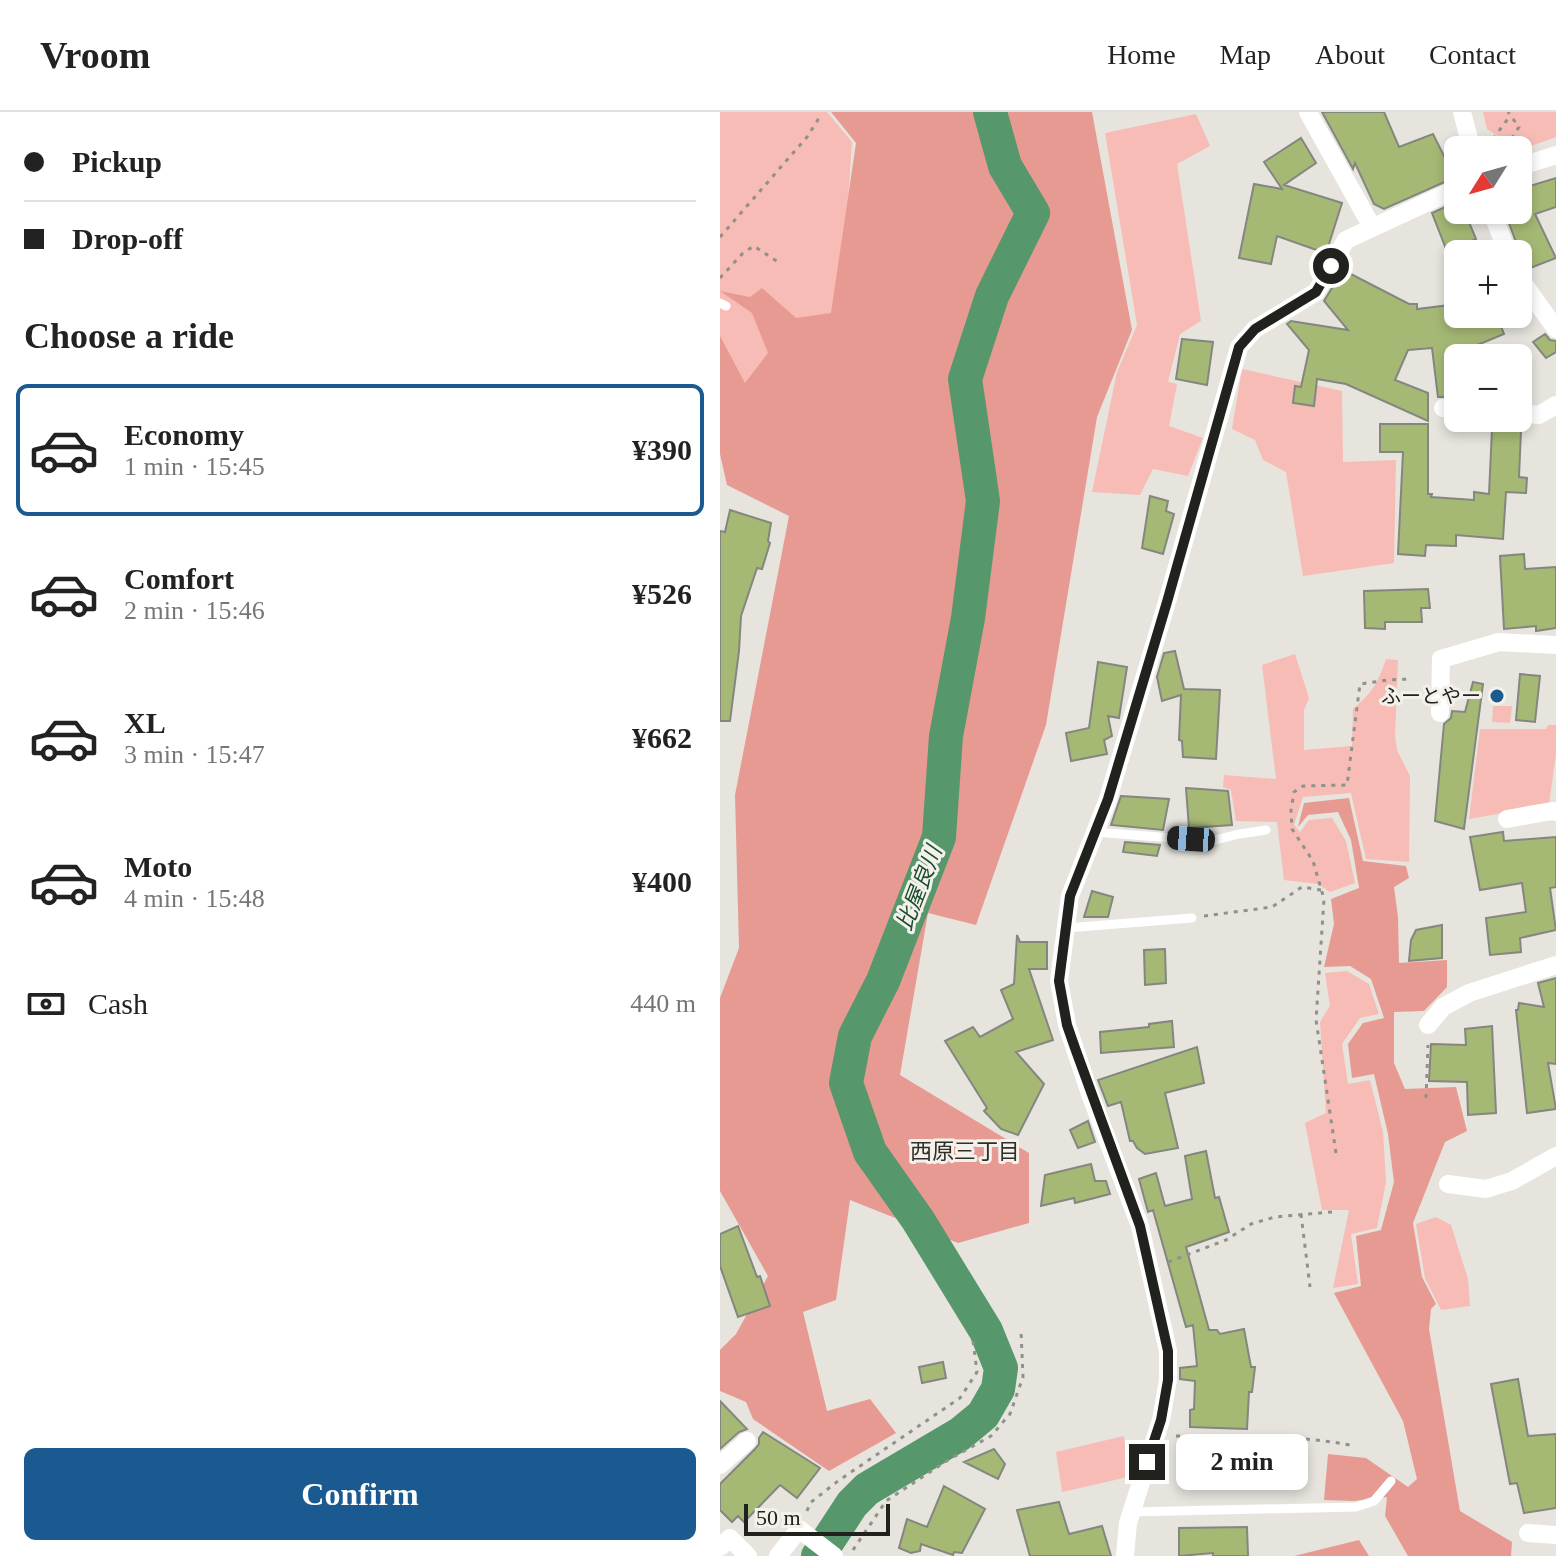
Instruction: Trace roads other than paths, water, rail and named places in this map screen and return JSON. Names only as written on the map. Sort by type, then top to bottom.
[{"type":"street","points":[[1308,112],[1372,227]]},
{"type":"street","points":[[1462,112],[1468,136]]},
{"type":"street","points":[[1532,163],[1556,155]]},
{"type":"street","points":[[1125,1556],[1128,1523],[1161,1420],[1168,1380],[1168,1351],[1140,1226],[1067,1025],[1059,981],[1070,896],[1108,799],[1239,347],[1255,329],[1316,292],[1346,240],[1444,194]]},
{"type":"street","points":[[1532,296],[1556,329]]},
{"type":"street","points":[[1532,414],[1539,415],[1556,405]]},
{"type":"street","points":[[1440,713],[1441,659],[1499,642],[1556,645]]},
{"type":"street","points":[[1507,819],[1556,812]]},
{"type":"street","points":[[1428,1025],[1443,1007],[1469,993],[1556,965]]},
{"type":"street","points":[[1448,1184],[1486,1189],[1512,1181],[1556,1156]]},
{"type":"street","points":[[720,1465],[747,1441]]},
{"type":"street","points":[[778,1556],[802,1532],[834,1556]]},
{"type":"street","points":[[1528,1533],[1556,1535]]},
{"type":"street","points":[[723,1538],[748,1556]]},
{"type":"lane","points":[[1095,832],[1211,841],[1266,830]]},
{"type":"lane","points":[[1066,928],[1192,918]]},
{"type":"lane","points":[[1131,1512],[1356,1507],[1374,1501],[1391,1481]]},
{"type":"waterway","name":"比屋良川","points":[[818,1556],[852,1504],[867,1489],[960,1434],[983,1415],[998,1389],[1001,1368],[986,1331],[918,1220],[870,1152],[846,1083],[855,1036],[883,981],[939,837],[946,736],[968,618],[983,501],[965,379],[992,296],[1033,213],[1005,166],[990,112]]},
{"type":"place","name":"ふーとやー","points":[[1497,696]]},
{"type":"district","name":"西原三丁目","points":[[965,1151]]}]
